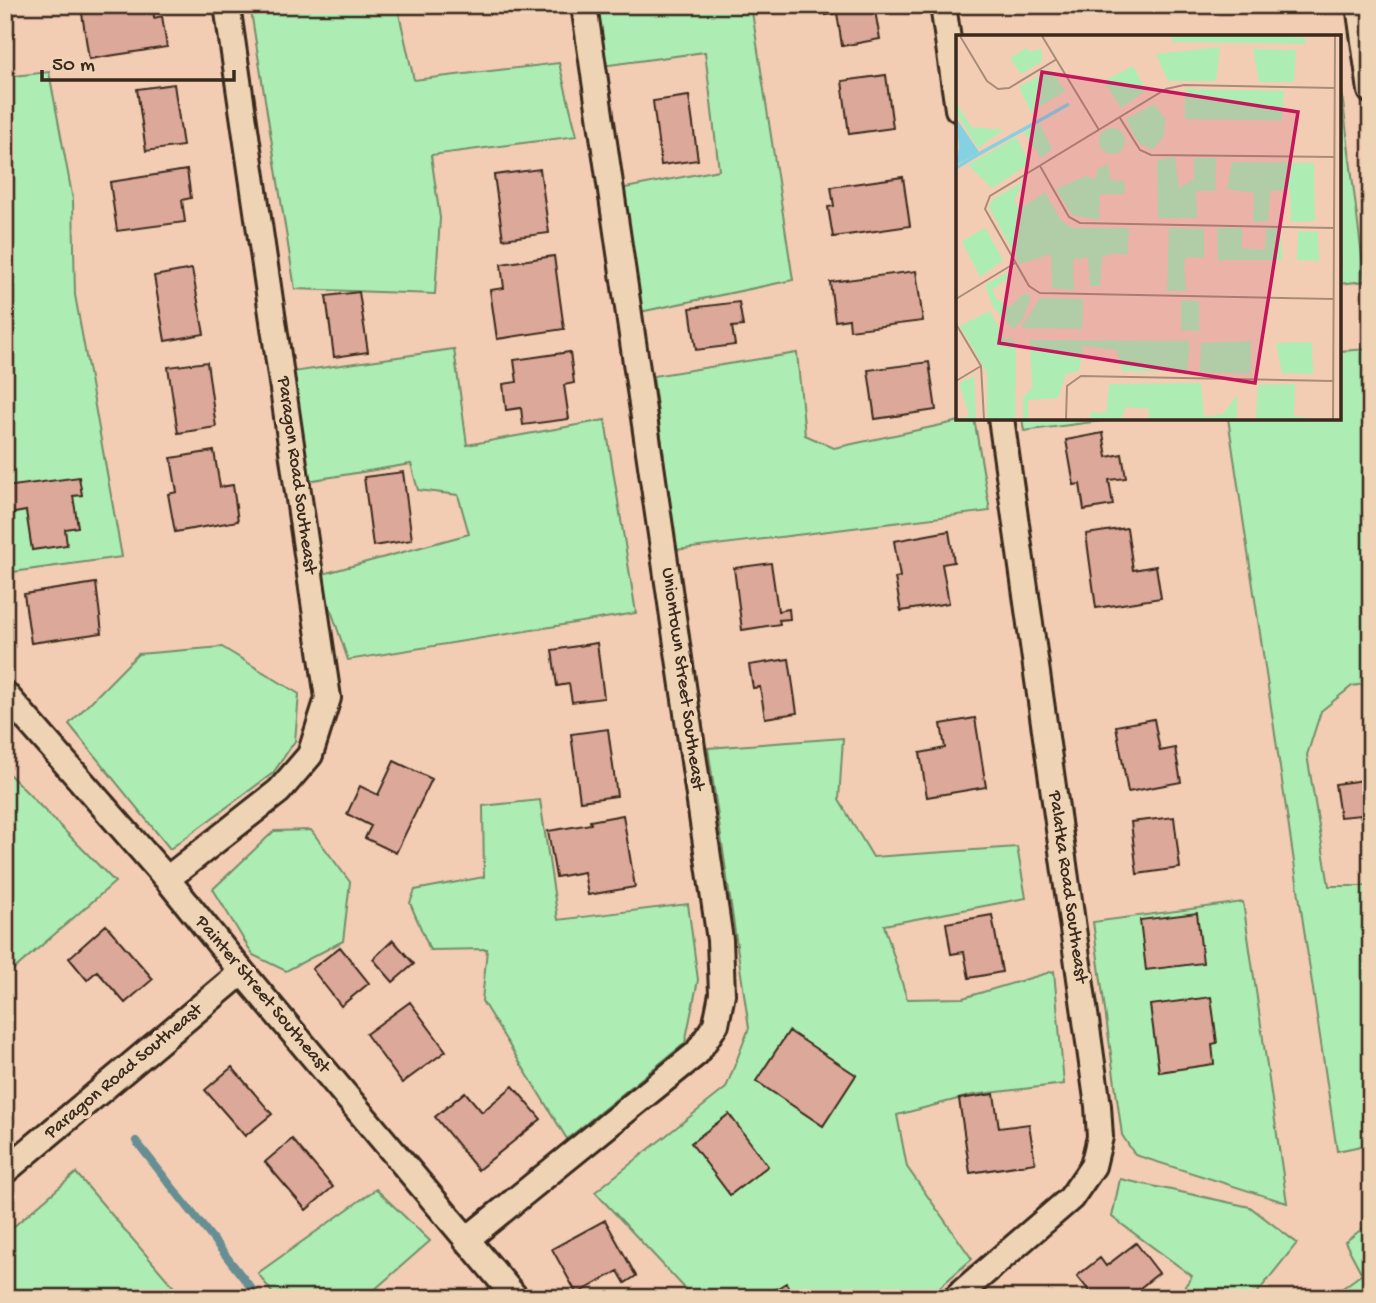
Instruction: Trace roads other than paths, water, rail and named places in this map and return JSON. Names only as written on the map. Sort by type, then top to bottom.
[{"type":"street","name":"Paragon Road Southeast","points":[[167,880],[278,790],[310,755],[328,698],[227,5]]},
{"type":"street","name":"Uniontown Street Southeast","points":[[467,1240],[697,1053],[716,1024],[722,994],[718,926],[584,5]]},
{"type":"street","points":[[943,5],[956,95]]},
{"type":"street","points":[[1359,5],[1371,91]]},
{"type":"street","name":"Palatka Road Southeast","points":[[968,1294],[1071,1198],[1093,1166],[1100,1138],[1098,1106],[1001,420]]},
{"type":"street","name":"Painter Street Southeast","points":[[5,694],[167,880],[516,1298]]},
{"type":"street","name":"Paragon Road Southeast","points":[[5,1171],[242,972]]},
{"type":"waterway","points":[[136,1141],[259,1298]]}]
